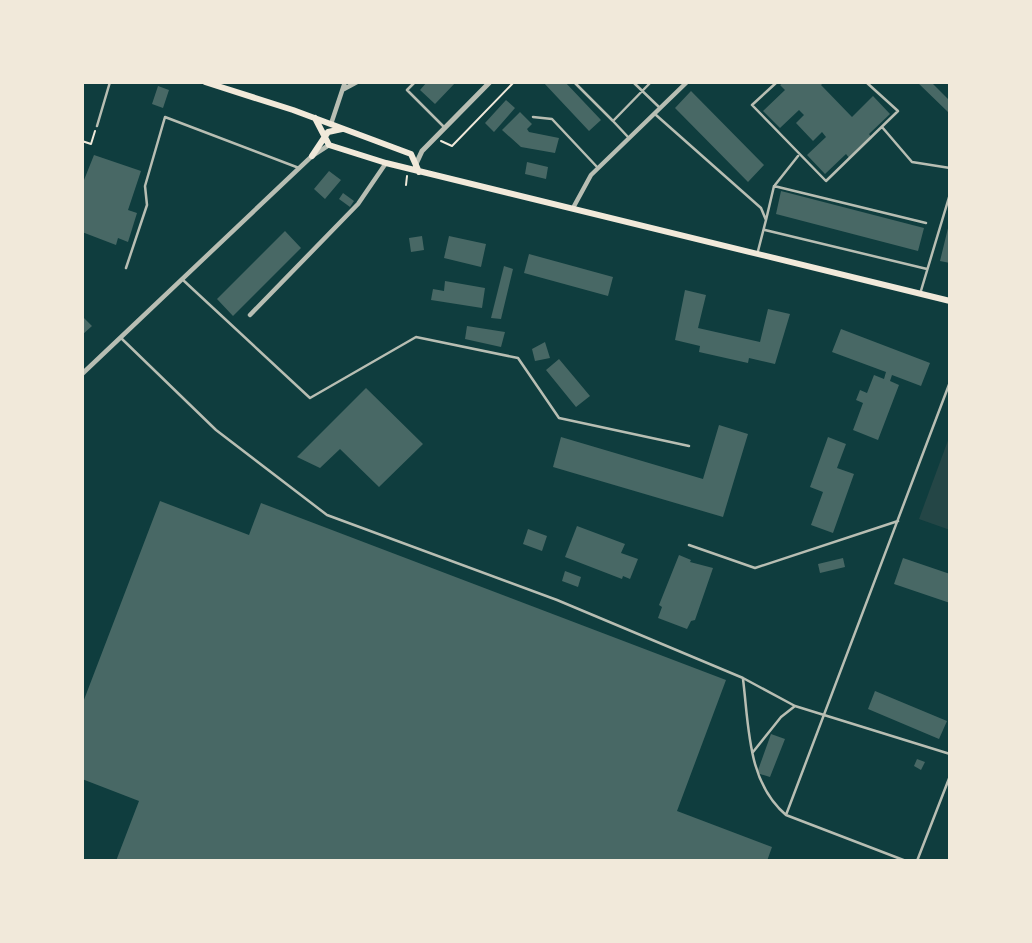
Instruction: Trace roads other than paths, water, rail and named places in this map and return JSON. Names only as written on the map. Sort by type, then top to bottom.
[{"type":"main road","points":[[205,82],[316,118],[411,154],[415,169]]},
{"type":"main road","points":[[316,118],[329,145],[386,163],[950,301]]},
{"type":"main road","points":[[312,156],[328,132],[344,129]]},
{"type":"street","points":[[331,124],[345,82]]},
{"type":"street","points":[[344,89],[357,82]]},
{"type":"street","points":[[415,169],[422,151],[446,130],[490,82]]},
{"type":"street","points":[[573,209],[590,175],[687,82]]},
{"type":"street","points":[[83,371],[183,280],[312,156],[329,145]]},
{"type":"street","points":[[250,315],[358,204],[386,163]]},
{"type":"lane","points":[[97,126],[110,82]]},
{"type":"lane","points":[[415,82],[407,90],[446,130]]},
{"type":"lane","points":[[574,82],[629,138]]},
{"type":"lane","points":[[632,82],[660,108]]},
{"type":"lane","points":[[612,121],[651,82]]},
{"type":"lane","points":[[777,82],[752,105],[798,156],[826,181],[898,111],[866,82]]},
{"type":"lane","points":[[654,113],[761,208],[766,220]]},
{"type":"lane","points":[[126,268],[147,205],[145,187],[165,117],[299,168]]},
{"type":"lane","points":[[533,117],[552,119],[598,168]]},
{"type":"lane","points":[[882,127],[912,162],[950,168]]},
{"type":"lane","points":[[757,254],[765,230],[773,188],[798,156]]},
{"type":"lane","points":[[773,188],[926,223]]},
{"type":"lane","points":[[920,294],[950,194]]},
{"type":"lane","points":[[765,230],[928,269]]},
{"type":"lane","points":[[183,280],[310,398],[416,337],[518,358],[559,418],[689,446]]},
{"type":"lane","points":[[121,338],[216,430],[327,515],[557,600],[743,678],[795,706],[950,754]]},
{"type":"lane","points":[[786,815],[950,382]]},
{"type":"lane","points":[[689,545],[755,568],[899,521]]},
{"type":"lane","points":[[743,678],[756,773],[765,793],[786,815],[906,861]]},
{"type":"lane","points":[[753,752],[780,717],[795,706]]},
{"type":"lane","points":[[917,861],[950,776]]}]
